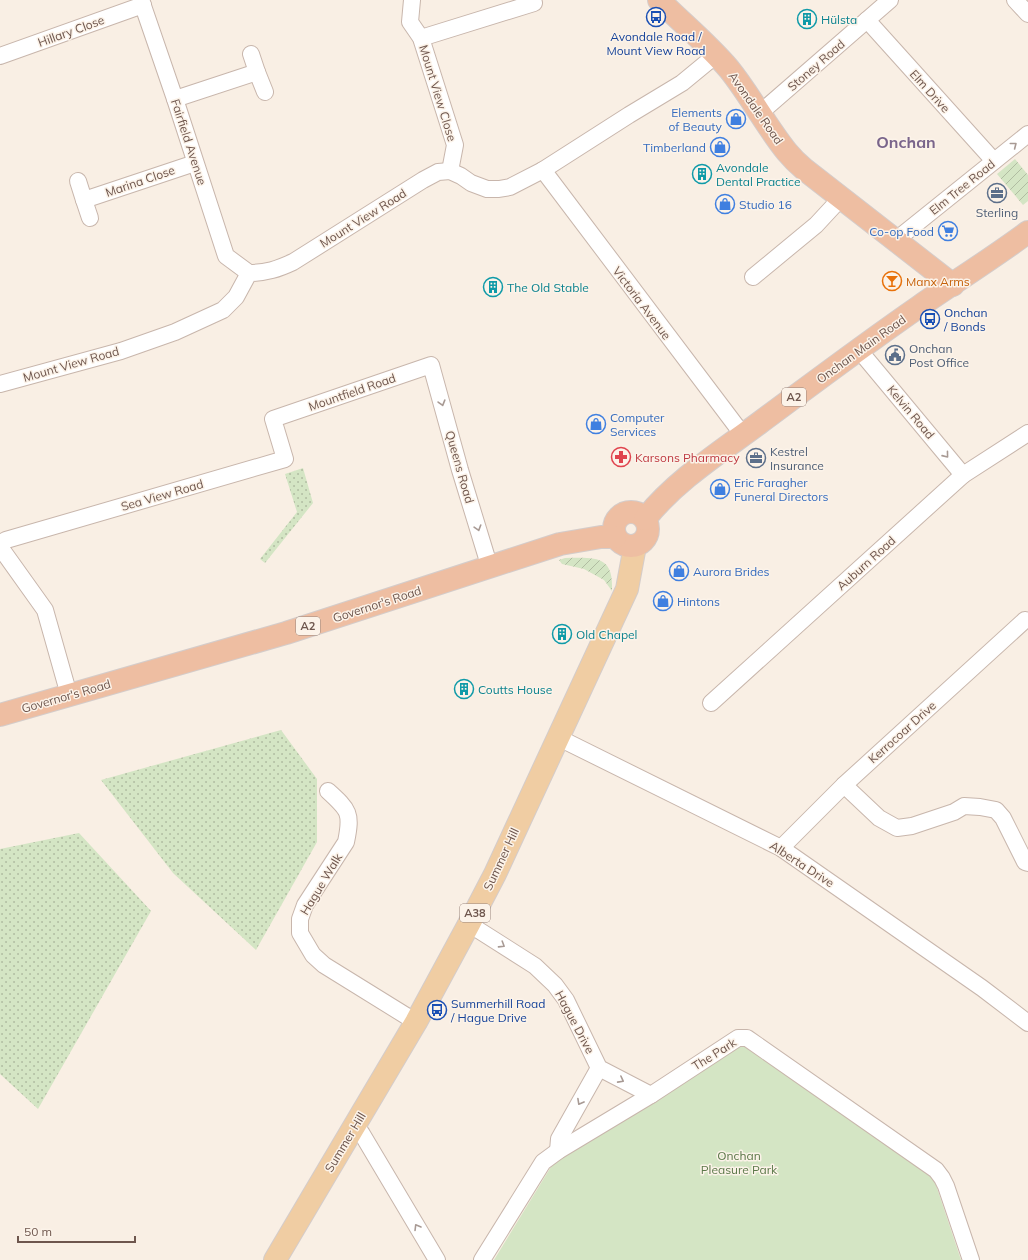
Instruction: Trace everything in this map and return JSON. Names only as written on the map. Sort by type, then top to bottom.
[{"type":"highway","name":"Avondale Road","points":[[659,0],[716,55],[739,82],[788,154],[804,169],[952,285]]},
{"type":"highway","name":"Onchan Main Road","points":[[645,519],[664,498],[688,477],[743,435],[859,350],[1028,232]]},
{"type":"highway","points":[[624,513],[636,513],[645,519],[648,530],[647,536],[635,546],[623,545],[618,542],[615,536],[614,525],[616,520],[624,513]]},
{"type":"highway","name":"Governor's Road","points":[[0,715],[286,633],[490,568],[560,544],[615,536]]},
{"type":"main road","name":"Summer Hill","points":[[275,1260],[416,1022],[495,874],[557,737],[588,675],[626,589],[635,546]]},
{"type":"street","name":"Mount View Close","points":[[412,0],[410,22],[420,38],[455,145],[450,171]]},
{"type":"street","name":"Stoney Road","points":[[760,113],[890,0]]},
{"type":"street","points":[[1015,0],[1028,14]]},
{"type":"street","name":"Hillary Close","points":[[0,56],[142,3]]},
{"type":"street","name":"Fairfield Avenue","points":[[142,3],[226,256],[249,273]]},
{"type":"street","name":"Mount View Close","points":[[420,38],[534,3]]},
{"type":"street","name":"Elm Drive","points":[[867,20],[994,161]]},
{"type":"street","points":[[251,54],[265,92]]},
{"type":"street","points":[[450,171],[476,185],[487,189],[510,187],[543,170],[682,82],[716,55]]},
{"type":"street","points":[[175,99],[257,72]]},
{"type":"street","name":"Elm Tree Road","points":[[896,240],[1028,134]]},
{"type":"street","name":"Marina Close","points":[[84,200],[195,163]]},
{"type":"street","name":"Victoria Avenue","points":[[543,170],[743,435]]},
{"type":"street","name":"Mount View Road","points":[[0,384],[121,351],[175,332],[223,310],[236,297],[249,273],[264,273],[278,269],[293,262],[423,180],[438,172],[450,171]]},
{"type":"street","points":[[78,180],[90,218]]},
{"type":"street","points":[[753,277],[816,225],[841,198]]},
{"type":"street","name":"Kelvin Road","points":[[859,350],[963,475]]},
{"type":"street","name":"Mountfield Road","points":[[273,419],[431,365]]},
{"type":"street","name":"Queens Road","points":[[431,365],[460,470],[490,568]]},
{"type":"street","name":"Sea View Road","points":[[0,544],[6,540],[285,459],[273,419]]},
{"type":"street","name":"Auburn Road","points":[[711,704],[963,475],[1028,433]]},
{"type":"street","points":[[0,547],[45,610],[69,695]]},
{"type":"street","name":"Kerrocoar Drive","points":[[781,848],[844,785],[1025,620]]},
{"type":"street","name":"Alberta Drive","points":[[557,737],[781,848],[982,988],[1028,1023]]},
{"type":"street","points":[[844,785],[880,818],[897,828],[912,826],[954,812],[964,806],[996,810],[1004,818],[1025,862],[1028,863]]},
{"type":"street","name":"Hague Walk","points":[[328,791],[343,804],[347,811],[348,830],[346,842],[305,905],[300,919],[300,933],[313,955],[324,965],[416,1022]]},
{"type":"street","name":"Hague Drive","points":[[469,924],[535,966],[555,985],[566,1000],[599,1068],[651,1095]]},
{"type":"street","name":"The Park","points":[[482,1260],[543,1162],[558,1151],[651,1095],[738,1038],[748,1038],[936,1170],[946,1186],[970,1260]]},
{"type":"street","name":"Hague Drive","points":[[558,1151],[559,1139],[599,1068]]},
{"type":"street","points":[[355,1124],[437,1260]]},
{"type":"green space","points":[[1015,159],[1028,175],[1028,201],[1023,205],[997,174]]},
{"type":"green space","points":[[303,468],[313,503],[265,563],[260,559],[297,512],[285,474]]},
{"type":"green space","points":[[565,558],[593,559],[606,564],[610,570],[612,579],[612,591],[604,580],[584,569],[562,564],[559,560]]},
{"type":"green space","points":[[281,730],[317,779],[317,842],[256,950],[173,873],[101,780]]},
{"type":"green space","points":[[79,833],[151,911],[38,1109],[0,1074],[0,849]]},
{"type":"green space","name":"Onchan Pleasure Park","points":[[742,1045],[933,1176],[961,1260],[494,1260],[557,1157]]},
{"type":"place","name":"Avondale Road / Mount View Road","points":[[656,17]]},
{"type":"place","name":"Hülsta","points":[[807,19]]},
{"type":"place","name":"Elements of Beauty","points":[[736,119]]},
{"type":"place","name":"Timberland","points":[[720,147]]},
{"type":"place","name":"Avondale Dental Practice","points":[[702,174]]},
{"type":"place","name":"Sterling","points":[[997,193]]},
{"type":"place","name":"Studio 16","points":[[725,204]]},
{"type":"place","name":"Co-op Food","points":[[948,231]]},
{"type":"place","name":"Manx Arms","points":[[892,281]]},
{"type":"place","name":"The Old Stable","points":[[493,287]]},
{"type":"place","name":"Onchan / Bonds","points":[[930,319]]},
{"type":"place","name":"Onchan Post Office","points":[[895,355]]},
{"type":"place","name":"Computer Services","points":[[596,424]]},
{"type":"place","name":"Karsons Pharmacy","points":[[621,457]]},
{"type":"place","name":"Kestrel Insurance","points":[[756,458]]},
{"type":"place","name":"Eric Faragher Funeral Directors","points":[[720,489]]},
{"type":"place","name":"Aurora Brides","points":[[679,571]]},
{"type":"place","name":"Hintons","points":[[663,601]]},
{"type":"place","name":"Old Chapel","points":[[562,634]]},
{"type":"place","name":"Coutts House","points":[[464,689]]},
{"type":"place","name":"Summerhill Road / Hague Drive","points":[[437,1010]]},
{"type":"district","name":"Onchan","points":[[906,142]]}]
